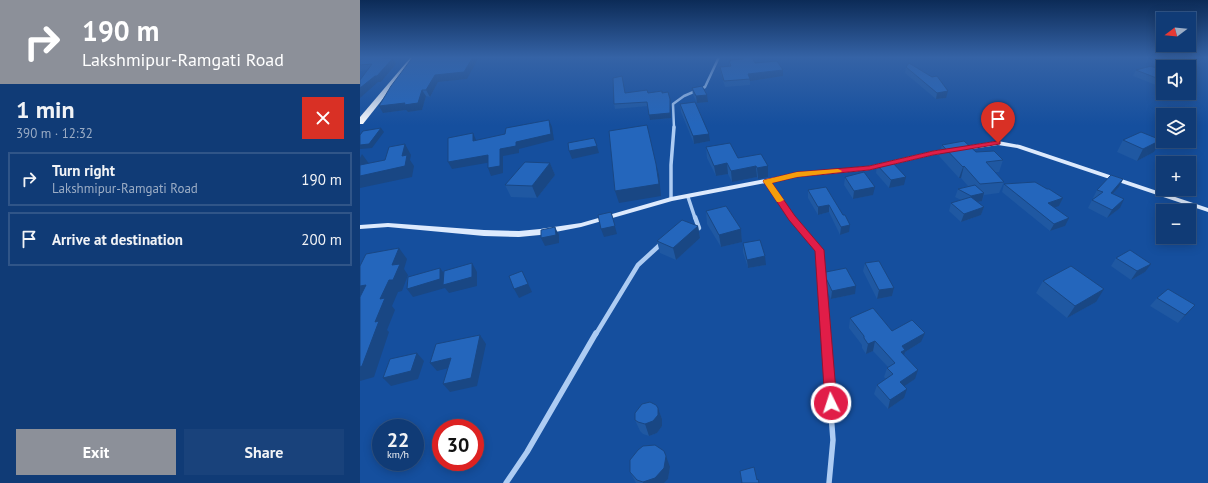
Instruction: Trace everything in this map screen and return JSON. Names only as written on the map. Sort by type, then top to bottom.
[{"type":"main road","points":[[360,122],[396,80]]},
{"type":"main road","points":[[360,227],[388,225],[484,233],[519,234],[581,225],[671,199],[688,197],[797,175],[869,168],[933,153],[998,143],[1018,146],[1208,210]]},
{"type":"street","points":[[671,199],[671,165],[675,120],[673,104],[675,101],[684,96],[705,87],[709,80]]},
{"type":"street","points":[[767,181],[792,218],[819,250],[833,440],[829,483]]},
{"type":"street","points":[[686,228],[694,230],[700,228],[688,197]]},
{"type":"street","points":[[506,483],[527,452],[616,297],[638,266],[669,237]]},
{"type":"building","points":[[360,80],[371,80],[360,88]]},
{"type":"building","points":[[396,80],[432,80],[426,90],[422,90],[418,103],[379,106]]},
{"type":"building","points":[[613,80],[623,80],[625,93],[647,90],[648,93],[662,91],[662,93],[668,92],[670,99],[670,113],[649,115],[647,102],[614,104]]},
{"type":"building","points":[[724,80],[743,80],[724,81]]},
{"type":"building","points":[[921,80],[940,80],[948,91],[937,93]]},
{"type":"building","points":[[702,86],[707,95],[696,96],[692,88]]},
{"type":"building","points":[[695,102],[709,134],[693,136],[680,104]]},
{"type":"building","points":[[549,120],[551,134],[516,142],[516,146],[500,149],[500,166],[488,168],[488,155],[448,162],[448,138],[473,133],[473,141],[505,134],[506,128]]},
{"type":"building","points":[[647,125],[659,184],[615,191],[609,131]]},
{"type":"building","points":[[381,128],[369,144],[360,145],[360,135],[363,131]]},
{"type":"building","points":[[1141,132],[1156,138],[1156,142],[1143,149],[1123,140]]},
{"type":"building","points":[[594,138],[597,146],[569,151],[568,143]]},
{"type":"building","points":[[964,141],[976,152],[994,151],[1003,160],[986,162],[1004,182],[980,184],[942,145]]},
{"type":"building","points":[[730,143],[738,158],[761,154],[768,166],[757,168],[756,166],[731,171],[727,163],[714,166],[706,147]]},
{"type":"building","points":[[405,144],[402,156],[407,155],[405,166],[360,176],[360,165],[385,160],[389,147]]},
{"type":"building","points":[[525,162],[550,163],[532,186],[505,185]]},
{"type":"building","points":[[892,162],[906,177],[891,180],[877,165]]},
{"type":"building","points":[[864,172],[875,187],[854,191],[845,177]]},
{"type":"building","points":[[1111,175],[1123,179],[1111,193],[1124,199],[1112,210],[1092,200],[1103,192],[1097,190]]},
{"type":"building","points":[[1035,182],[1063,198],[1048,203],[1069,218],[1054,224],[1004,184]]},
{"type":"building","points":[[975,185],[984,193],[971,196],[958,189]]},
{"type":"building","points":[[826,187],[850,225],[841,227],[829,205],[818,207],[808,190]]},
{"type":"building","points":[[971,197],[984,207],[964,214],[951,203]]},
{"type":"building","points":[[726,206],[741,229],[719,235],[706,211]]},
{"type":"building","points":[[611,212],[615,226],[601,229],[598,215]]},
{"type":"building","points":[[682,220],[698,226],[673,248],[657,241]]},
{"type":"building","points":[[555,227],[556,235],[541,238],[541,230]]},
{"type":"building","points":[[760,240],[765,256],[747,260],[743,243]]},
{"type":"building","points":[[399,248],[392,265],[400,264],[393,280],[389,280],[380,299],[385,298],[375,322],[379,321],[362,366],[360,367],[360,297],[366,285],[360,286],[360,266],[366,254]]},
{"type":"building","points":[[1130,250],[1151,264],[1137,271],[1116,258]]},
{"type":"building","points":[[879,261],[894,288],[879,290],[865,263]]},
{"type":"building","points":[[472,263],[472,277],[443,285],[444,271]]},
{"type":"building","points":[[1071,266],[1104,289],[1075,306],[1043,281]]},
{"type":"building","points":[[440,268],[440,279],[407,289],[408,277]]},
{"type":"building","points":[[846,268],[856,286],[832,291],[826,278],[826,272]]},
{"type":"building","points":[[522,271],[528,284],[514,289],[509,276]]},
{"type":"building","points":[[1168,289],[1195,305],[1185,315],[1157,298]]},
{"type":"building","points":[[873,308],[892,331],[912,320],[925,333],[902,346],[905,350],[901,352],[918,370],[900,382],[907,389],[890,400],[877,385],[893,374],[887,368],[895,363],[875,341],[868,344],[864,336],[850,318]]},
{"type":"building","points":[[480,335],[471,378],[443,384],[451,358],[430,363],[436,344]]},
{"type":"building","points":[[417,353],[411,371],[383,378],[390,359]]},
{"type":"building","points":[[650,402],[658,408],[658,415],[653,421],[645,424],[635,420],[635,413],[642,404]]},
{"type":"building","points":[[655,445],[664,451],[666,456],[664,468],[655,478],[643,482],[637,480],[630,472],[630,460],[643,446]]},
{"type":"building","points":[[754,467],[759,483],[742,483],[740,471]]},
{"type":"slow traffic","points":[[780,200],[767,181],[797,175],[838,171]]},
{"type":"route","points":[[831,403],[819,250],[792,218],[767,181],[797,175],[869,168],[933,153],[998,143]]}]
